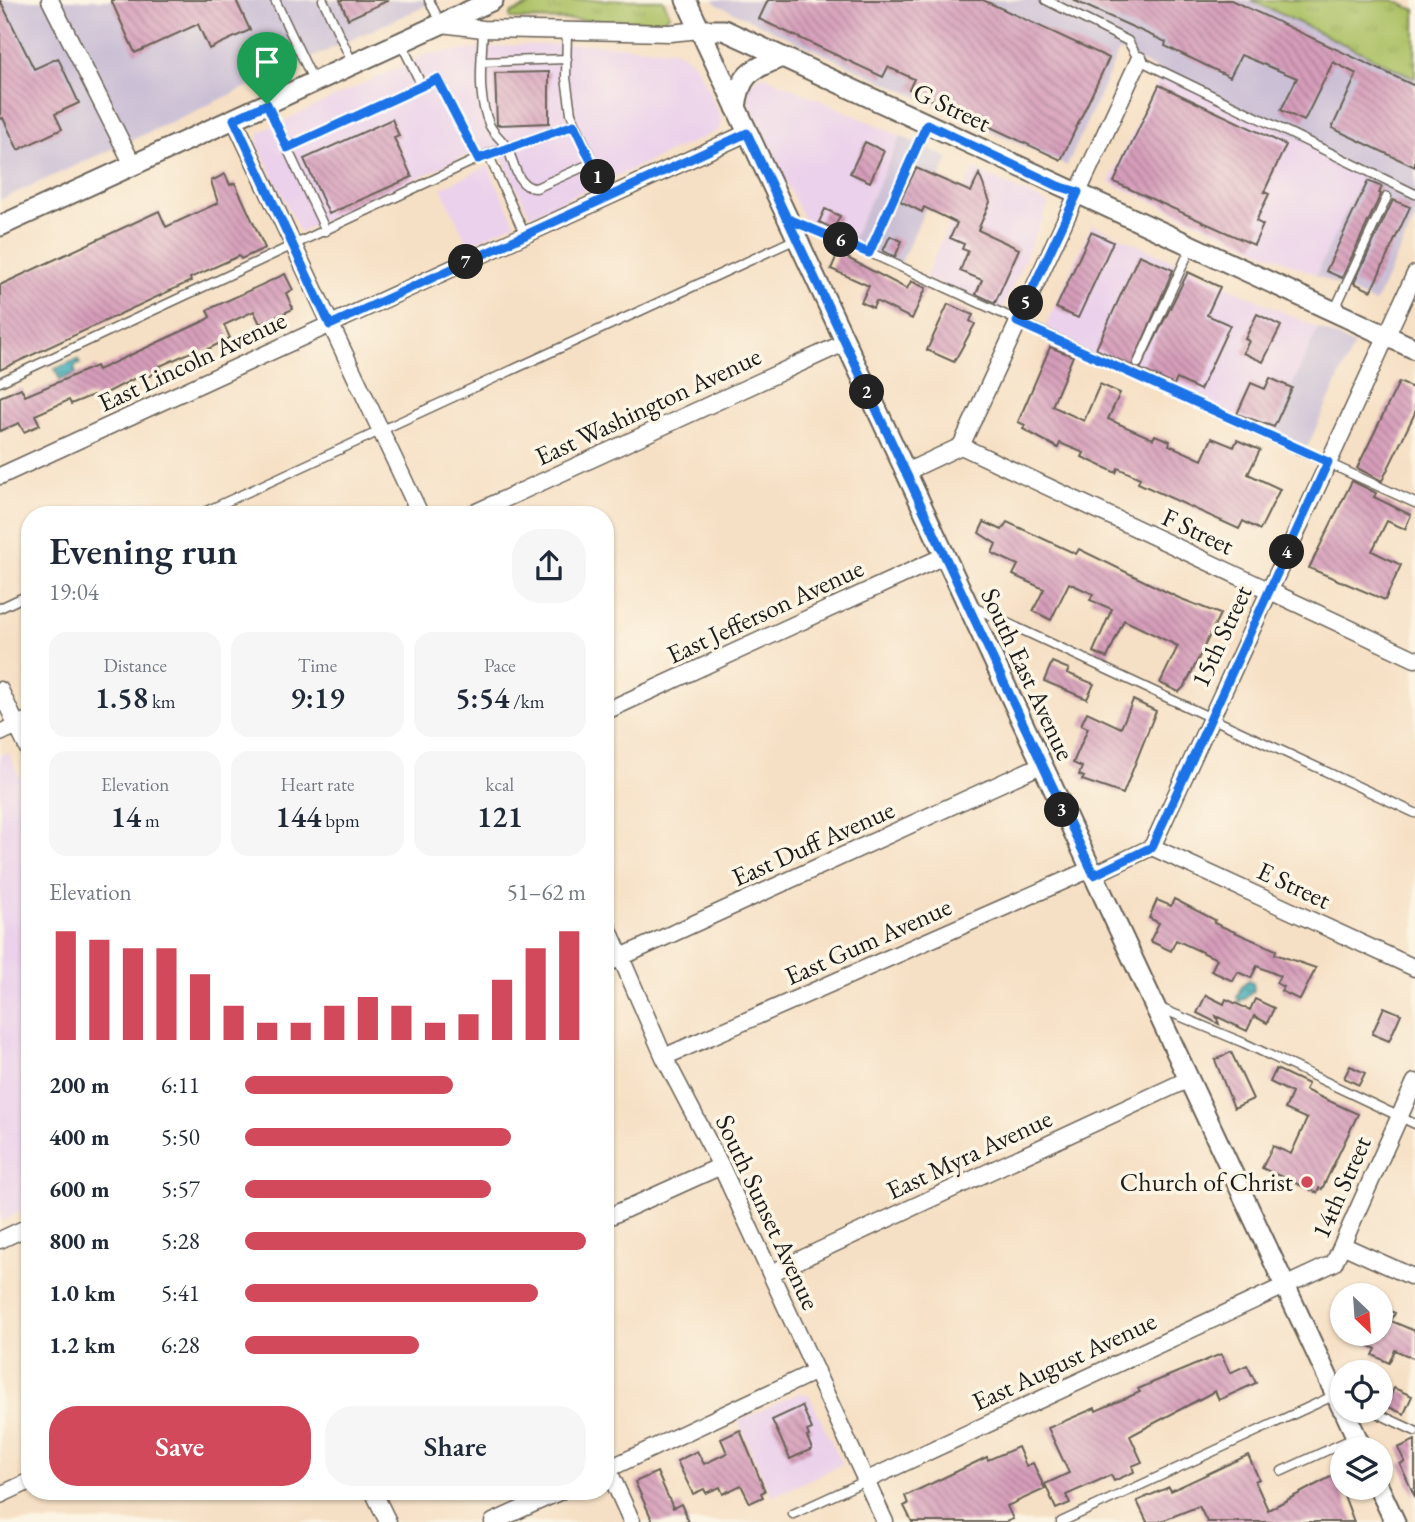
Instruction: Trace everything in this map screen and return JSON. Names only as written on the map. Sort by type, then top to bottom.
[{"type":"street","points":[[50,0],[133,165]]},
{"type":"street","points":[[0,226],[401,43],[441,24],[469,5],[493,0]]},
{"type":"street","name":"South East Avenue","points":[[686,0],[1330,1380]]},
{"type":"street","name":"G Street","points":[[441,24],[483,29],[670,33],[724,30],[1415,349]]},
{"type":"street","points":[[736,109],[738,90],[743,78],[752,70],[782,57]]},
{"type":"street","points":[[906,472],[961,446],[1139,60]]},
{"type":"street","points":[[234,119],[416,506]]},
{"type":"street","name":"East Lincoln Avenue","points":[[0,477],[747,133]]},
{"type":"street","name":"15th Street","points":[[1152,847],[1415,274]]},
{"type":"street","name":"East Washington Avenue","points":[[489,506],[844,343]]},
{"type":"street","name":"F Street","points":[[961,446],[1415,659]]},
{"type":"street","name":"East Jefferson Avenue","points":[[614,707],[944,556]]},
{"type":"street","points":[[0,690],[21,719]]},
{"type":"street","points":[[0,733],[21,723]]},
{"type":"street","name":"East Duff Avenue","points":[[614,961],[1041,765]]},
{"type":"street","points":[[1092,872],[1152,847]]},
{"type":"street","name":"E Street","points":[[1152,847],[1415,968]]},
{"type":"street","name":"East Gum Avenue","points":[[664,1057],[1092,872]]},
{"type":"street","name":"South Sunset Avenue","points":[[614,963],[721,1166],[885,1522]]},
{"type":"street","name":"East Myra Avenue","points":[[771,1273],[1189,1079]]},
{"type":"street","name":"14th Street","points":[[1284,1286],[1334,1263],[1415,1082]]},
{"type":"street","points":[[614,1214],[721,1166]]},
{"type":"street","points":[[0,1240],[21,1230]]},
{"type":"street","points":[[1342,1245],[1415,1279]]},
{"type":"street","name":"East August Avenue","points":[[865,1481],[1284,1286]]},
{"type":"street","points":[[614,1467],[816,1371]]},
{"type":"street","points":[[0,1495],[21,1485]]},
{"type":"street","points":[[614,1485],[632,1522]]},
{"type":"street","points":[[377,1500],[387,1522]]},
{"type":"street","points":[[493,1522],[541,1500]]},
{"type":"street","points":[[1385,1500],[1395,1522]]},
{"type":"lane","points":[[275,0],[314,82]]},
{"type":"lane","points":[[323,0],[353,64]]},
{"type":"lane","points":[[429,0],[441,24]]},
{"type":"lane","points":[[1046,0],[1128,41],[1139,60],[1415,194]]},
{"type":"lane","points":[[483,29],[480,85],[483,104],[491,128],[508,147],[519,179],[530,188],[592,163]]},
{"type":"lane","points":[[567,30],[567,59],[574,125],[608,197]]},
{"type":"lane","points":[[401,43],[422,86]]},
{"type":"lane","points":[[482,62],[567,59]]},
{"type":"lane","points":[[287,148],[437,79],[478,159]]},
{"type":"lane","points":[[267,104],[326,231]]},
{"type":"lane","points":[[869,253],[927,124]]},
{"type":"lane","points":[[0,382],[488,154],[574,125]]},
{"type":"lane","points":[[488,154],[525,235]]},
{"type":"lane","points":[[1334,311],[1387,197]]},
{"type":"lane","points":[[786,218],[869,253],[1415,503]]},
{"type":"lane","points":[[217,506],[796,239]]},
{"type":"lane","points":[[1138,363],[1192,245]]},
{"type":"lane","points":[[0,608],[21,598]]},
{"type":"lane","points":[[967,604],[1415,813]]},
{"type":"lane","points":[[1156,1006],[1244,1043],[1415,1124]]},
{"type":"lane","points":[[1061,1522],[1330,1408]]},
{"type":"lane","points":[[1393,1421],[1415,1431]]},
{"type":"lane","points":[[1282,1471],[1330,1454]]},
{"type":"lane","points":[[793,1514],[865,1481]]},
{"type":"shaded area","points":[[0,0],[438,0],[0,200]]},
{"type":"shaded area","points":[[713,0],[1251,0],[1415,78],[1415,218],[1375,303],[1316,275],[1365,171],[1119,51],[1067,166],[718,5]]},
{"type":"shaded area","points":[[591,44],[674,50],[687,57],[697,67],[722,120],[719,130],[530,215],[500,155],[483,148],[300,232],[257,143],[260,132],[427,54],[518,45]]},
{"type":"shaded area","points":[[1162,72],[1366,171],[1316,275],[1109,182]]},
{"type":"shaded area","points":[[762,75],[901,136],[850,244],[807,226],[749,103],[748,85]]},
{"type":"shaded area","points":[[901,136],[949,158],[899,266],[850,244]]},
{"type":"shaded area","points":[[488,166],[515,223],[468,245],[441,188]]},
{"type":"shaded area","points":[[973,169],[1049,204],[1000,314],[925,278]]},
{"type":"shaded area","points":[[1092,224],[1318,328],[1270,436],[1042,333]]},
{"type":"shaded area","points":[[1318,328],[1354,345],[1305,452],[1270,436]]},
{"type":"shaded area","points":[[8,752],[21,780],[21,1212],[0,1222],[0,755]]},
{"type":"shaded area","points":[[799,1393],[809,1395],[842,1464],[772,1497],[738,1421]]},
{"type":"green space","points":[[541,0],[663,0],[670,15],[662,21],[510,19],[510,14]]},
{"type":"green space","points":[[1251,0],[1393,0],[1415,10],[1415,78]]},
{"type":"water","points":[[78,359],[80,364],[74,367],[76,373],[60,380],[55,369]]},
{"type":"water","points":[[1249,980],[1253,983],[1254,991],[1239,1002],[1237,997],[1242,985]]},
{"type":"building","points":[[0,0],[34,69],[58,58],[79,103],[55,114],[62,129],[18,150],[3,118],[0,119]]},
{"type":"building","points":[[111,0],[236,0],[250,30],[209,49],[198,24],[135,53]]},
{"type":"building","points":[[340,0],[389,0],[348,19]]},
{"type":"building","points":[[768,0],[983,0],[1109,58],[1061,160],[909,89],[914,79],[888,67],[883,77],[759,19]]},
{"type":"building","points":[[1073,0],[1231,0],[1415,86],[1415,167],[1332,128],[1357,74],[1333,62],[1304,121],[1281,110],[1297,78],[1241,55],[1230,77],[1165,46],[1166,42]]},
{"type":"building","points":[[549,72],[549,123],[497,125],[495,73]]},
{"type":"building","points":[[1159,85],[1286,145],[1264,192],[1269,194],[1256,221],[1263,225],[1254,245],[1114,182]]},
{"type":"building","points":[[392,119],[399,136],[394,138],[412,177],[329,214],[304,159]]},
{"type":"building","points":[[865,142],[884,151],[870,182],[850,173]]},
{"type":"building","points":[[916,168],[971,192],[979,174],[990,202],[978,230],[1019,249],[995,303],[976,294],[982,280],[960,271],[968,251],[962,249],[964,244],[950,238],[957,223],[924,207],[922,212],[900,201]]},
{"type":"building","points":[[225,174],[230,185],[235,183],[265,248],[241,259],[239,256],[190,278],[191,281],[0,370],[0,285],[159,211],[166,227],[218,203],[211,181]]},
{"type":"building","points":[[1368,181],[1382,187],[1379,193],[1381,194],[1342,278],[1326,271]]},
{"type":"building","points":[[1393,200],[1410,207],[1371,291],[1354,283]]},
{"type":"building","points":[[825,209],[840,216],[834,229],[819,222]]},
{"type":"building","points":[[1091,232],[1113,242],[1078,318],[1056,308]]},
{"type":"building","points":[[890,236],[902,241],[895,257],[883,251]]},
{"type":"building","points":[[838,253],[907,289],[911,281],[926,288],[912,319],[876,301],[873,308],[861,302],[869,286],[831,269]]},
{"type":"building","points":[[1139,255],[1173,270],[1132,366],[1096,349]]},
{"type":"building","points":[[1188,272],[1220,287],[1207,315],[1230,325],[1200,390],[1177,379],[1174,385],[1140,369]]},
{"type":"building","points":[[285,274],[293,290],[286,293],[293,309],[260,324],[254,311],[224,325],[230,338],[210,348],[198,353],[193,351],[160,366],[162,370],[149,376],[145,373],[95,399],[93,395],[71,404],[69,400],[35,415],[40,425],[24,432],[19,423],[0,431],[0,397],[21,388],[25,396],[96,366],[98,370],[204,321],[210,317],[207,310]]},
{"type":"building","points":[[948,304],[973,315],[970,321],[975,324],[954,362],[927,350]]},
{"type":"building","points":[[1257,314],[1281,326],[1263,362],[1243,353],[1249,341],[1245,339]]},
{"type":"building","points":[[1050,347],[1073,356],[1052,406],[1084,421],[1100,384],[1120,393],[1108,419],[1153,439],[1155,435],[1170,441],[1169,445],[1202,460],[1212,438],[1234,447],[1237,440],[1260,450],[1248,474],[1280,489],[1260,530],[1243,521],[1239,529],[1138,483],[1140,478],[1118,468],[1116,473],[1082,457],[1084,453],[1060,443],[1058,448],[1023,429],[1025,425],[1018,422]]},
{"type":"building","points":[[1270,378],[1292,388],[1274,427],[1237,414],[1251,383],[1265,389]]},
{"type":"building","points":[[1399,382],[1415,389],[1415,413],[1382,481],[1357,468]]},
{"type":"building","points":[[1352,481],[1376,493],[1374,497],[1411,515],[1405,529],[1387,521],[1372,551],[1401,565],[1385,600],[1309,568]]},
{"type":"building","points":[[984,522],[1002,530],[1007,522],[1076,554],[1079,549],[1179,598],[1220,614],[1185,686],[1179,692],[1160,683],[1178,646],[1124,620],[1107,658],[1093,652],[1112,609],[1090,600],[1093,594],[1069,583],[1051,620],[1033,611],[1044,589],[1013,575],[1018,565],[992,553],[996,544],[979,533]]},
{"type":"building","points":[[1052,662],[1069,669],[1067,673],[1094,684],[1087,699],[1044,681]]},
{"type":"building","points":[[1133,700],[1156,711],[1123,794],[1082,780],[1084,777],[1079,775],[1082,767],[1073,763],[1088,728],[1081,725],[1087,712],[1121,728]]},
{"type":"building","points":[[1174,899],[1215,920],[1214,923],[1276,950],[1275,954],[1316,968],[1300,1000],[1281,991],[1283,987],[1276,983],[1280,976],[1257,966],[1251,978],[1238,972],[1233,981],[1211,971],[1217,959],[1176,940],[1171,951],[1150,941],[1159,923],[1149,918],[1157,900],[1171,906]]},
{"type":"building","points":[[1206,995],[1224,1004],[1226,999],[1250,1010],[1255,999],[1274,1008],[1267,1023],[1254,1016],[1247,1031],[1216,1016],[1219,1024],[1197,1013]]},
{"type":"building","points":[[1384,1007],[1401,1014],[1389,1041],[1372,1034]]},
{"type":"building","points":[[1231,1052],[1253,1099],[1234,1108],[1215,1060]]},
{"type":"building","points":[[1350,1066],[1365,1073],[1359,1085],[1344,1078]]},
{"type":"building","points":[[1276,1069],[1308,1084],[1305,1090],[1358,1114],[1322,1189],[1319,1188],[1317,1193],[1262,1168],[1273,1146],[1291,1154],[1307,1119],[1285,1109],[1292,1093],[1270,1082]]},
{"type":"building","points":[[1393,1322],[1415,1331],[1415,1359],[1395,1350],[1390,1360],[1383,1360],[1373,1355],[1376,1349],[1370,1346],[1393,1346]]},
{"type":"building","points":[[1221,1354],[1230,1373],[1247,1365],[1256,1383],[1219,1400],[1215,1391],[1130,1436],[1142,1462],[1132,1466],[1134,1472],[1114,1481],[1111,1475],[1066,1495],[1070,1503],[1056,1509],[1045,1484],[1069,1473],[1048,1428],[1095,1408],[1096,1411],[1140,1392],[1138,1389]]},
{"type":"building","points":[[1394,1388],[1412,1396],[1404,1414],[1393,1409]]},
{"type":"building","points":[[802,1406],[812,1429],[807,1431],[807,1437],[812,1449],[790,1459],[772,1420]]},
{"type":"building","points":[[740,1430],[765,1491],[761,1493],[763,1497],[750,1503],[741,1485],[723,1494],[720,1487],[706,1493],[704,1489],[693,1494],[677,1461],[697,1451],[704,1464],[727,1453],[721,1439]]},
{"type":"building","points":[[1415,1440],[1415,1497],[1400,1464],[1405,1462],[1398,1448]]},
{"type":"building","points":[[1018,1447],[1026,1466],[1033,1463],[1045,1489],[1007,1506],[1013,1519],[1006,1522],[912,1522],[904,1506],[908,1504],[905,1496],[987,1457],[988,1460]]},
{"type":"building","points":[[1248,1455],[1259,1479],[1255,1481],[1268,1510],[1330,1477],[1330,1500],[1346,1500],[1354,1522],[1207,1522],[1199,1506],[1159,1522],[1147,1522],[1137,1501],[1169,1487],[1171,1491]]},
{"type":"building","points":[[657,1472],[673,1508],[681,1504],[689,1522],[653,1522],[635,1482]]},
{"type":"place","name":"Church of Christ","points":[[1307,1182]]},
{"type":"route","points":[[267,104],[234,119],[330,325],[747,133],[786,218],[807,226],[869,253],[927,124],[1058,186],[1078,192],[1017,322],[1328,462],[1152,847],[1094,875],[1041,765],[906,472],[844,343],[747,133],[608,197],[574,125],[478,159],[437,79],[287,148],[267,104]]}]
